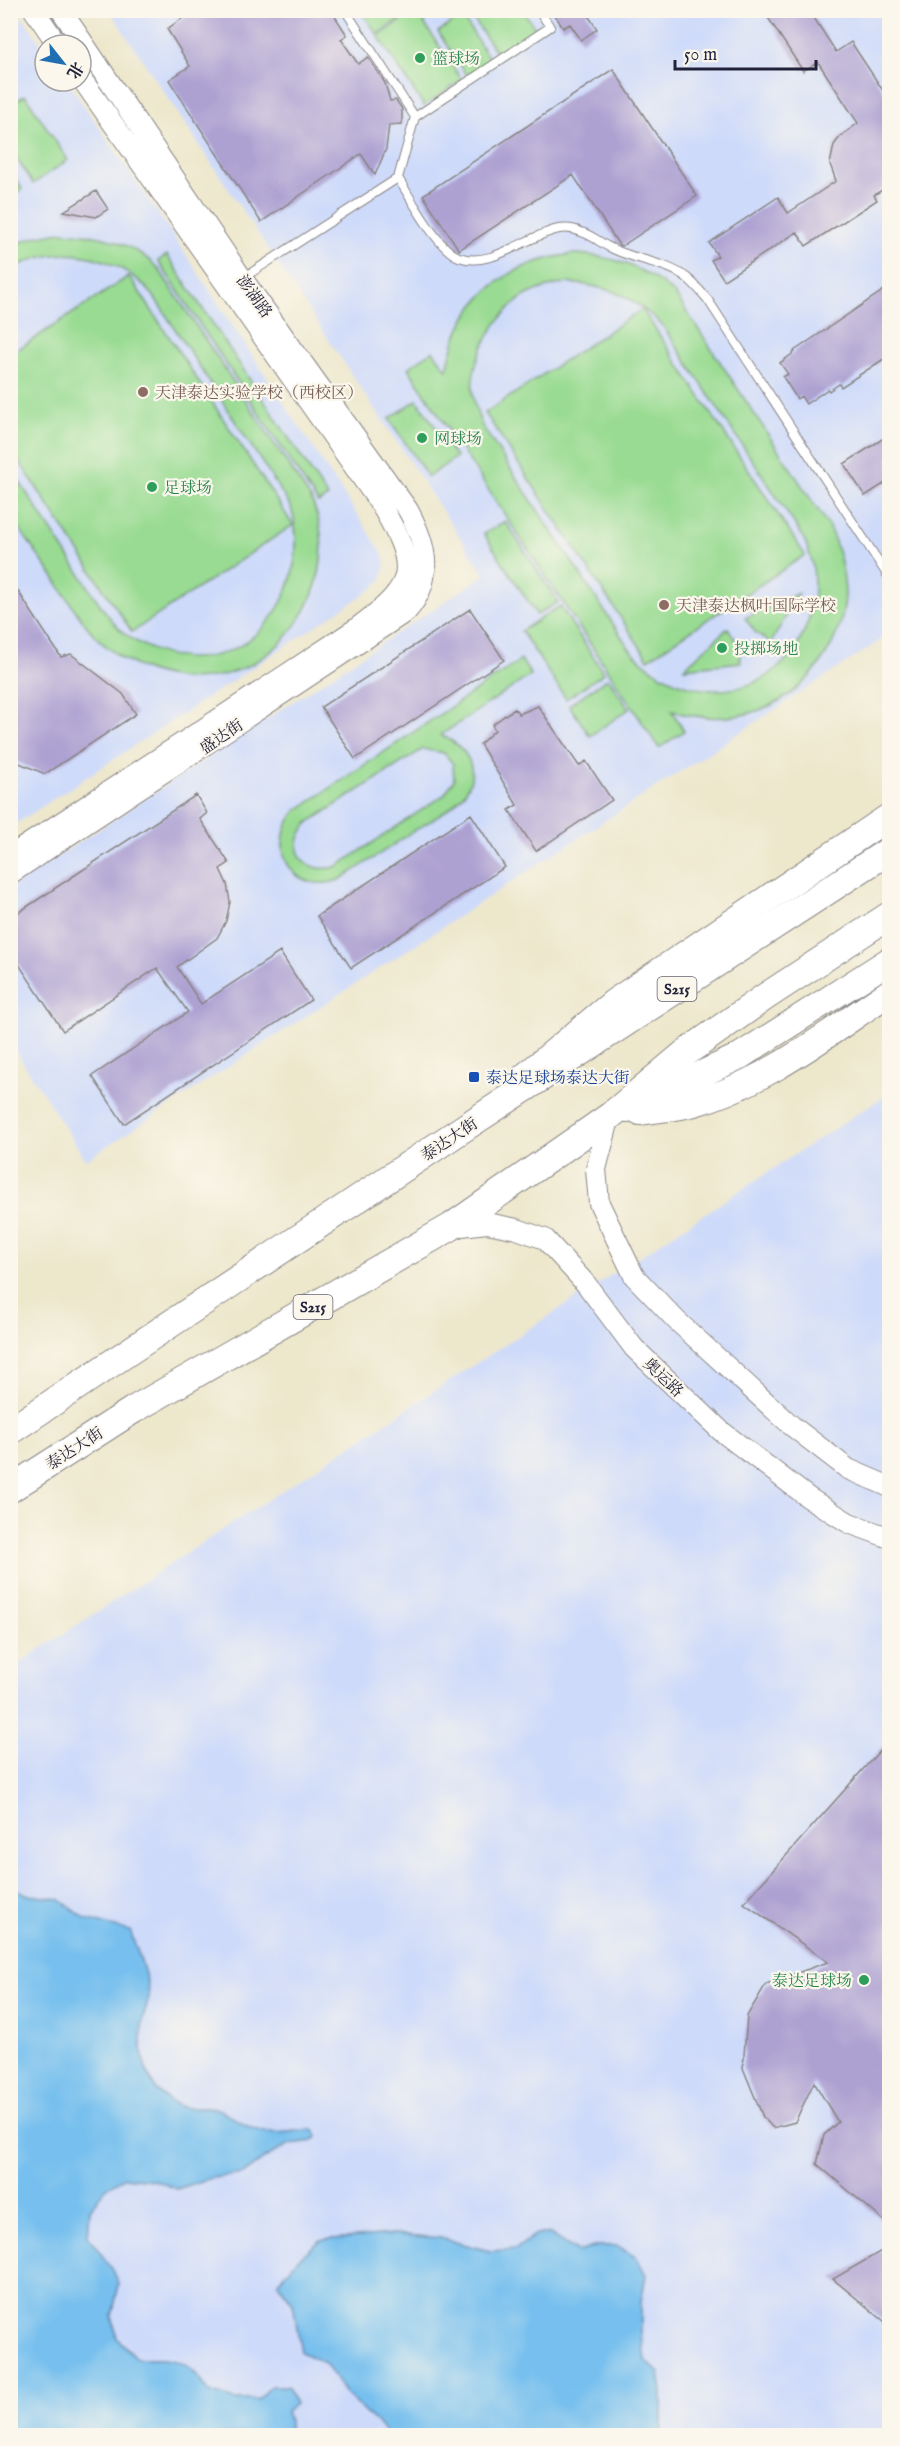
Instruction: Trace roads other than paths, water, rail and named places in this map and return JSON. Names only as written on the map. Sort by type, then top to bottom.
[{"type":"highway","name":"泰达大街","points":[[10,1431],[464,1128],[890,850]]},
{"type":"highway","name":"泰达大街","points":[[10,1489],[133,1410],[451,1227],[610,1116],[684,1054],[765,997],[890,915]]},
{"type":"main road","points":[[464,1128],[614,1002],[890,816]]},
{"type":"main road","points":[[610,1116],[740,1056],[890,960]]},
{"type":"main road","points":[[610,1116],[693,1104],[736,1088],[780,1064],[890,992]]},
{"type":"street","points":[[34,10],[50,33]]},
{"type":"street","name":"澎湖路","points":[[61,10],[242,278],[408,510],[419,530],[424,548],[426,571],[422,589]]},
{"type":"street","name":"澎湖路","points":[[92,93],[381,505],[402,543],[406,560],[406,578]]},
{"type":"street","name":"盛达街","points":[[10,856],[354,630],[396,595],[406,578]]},
{"type":"street","name":"盛达街","points":[[10,874],[392,622],[407,611],[422,589]]},
{"type":"street","points":[[610,1116],[596,1169],[599,1203],[634,1276],[676,1320],[792,1426],[848,1469],[890,1487]]},
{"type":"street","name":"奥运路","points":[[451,1227],[487,1224],[517,1229],[545,1239],[586,1284],[634,1348],[721,1431],[819,1504],[849,1523],[890,1538]]},
{"type":"lane","points":[[345,10],[415,117]]},
{"type":"lane","points":[[242,278],[398,178],[415,117],[550,27],[539,10]]},
{"type":"lane","points":[[398,178],[437,237],[449,251],[459,257],[472,259],[486,257],[549,231],[562,229],[593,236],[609,248],[650,261],[686,277],[708,300],[890,579]]},
{"type":"water","points":[[10,1888],[29,1895],[59,1899],[86,1919],[130,1931],[149,1991],[141,2032],[143,2058],[152,2083],[160,2093],[182,2107],[218,2109],[253,2129],[278,2133],[312,2129],[318,2136],[313,2141],[290,2144],[243,2174],[211,2178],[177,2189],[154,2180],[125,2177],[107,2187],[90,2209],[88,2236],[113,2270],[119,2284],[112,2316],[117,2338],[138,2359],[180,2362],[194,2372],[209,2392],[236,2400],[257,2400],[272,2386],[288,2386],[295,2404],[286,2411],[289,2435],[11,2435]]},
{"type":"water","points":[[394,2234],[440,2238],[490,2251],[516,2249],[536,2234],[550,2234],[578,2252],[597,2246],[618,2246],[637,2258],[646,2275],[641,2301],[641,2334],[645,2360],[659,2373],[662,2391],[662,2435],[389,2435],[344,2392],[325,2363],[301,2352],[293,2303],[278,2283],[298,2259],[321,2240]]},
{"type":"place","name":"篮球场","points":[[420,58]]},
{"type":"place","name":"天津泰达实验学校（西校区）","points":[[143,392]]},
{"type":"place","name":"网球场","points":[[422,438]]},
{"type":"place","name":"足球场","points":[[152,487]]},
{"type":"place","name":"天津泰达枫叶国际学校","points":[[664,605]]},
{"type":"place","name":"投掷场地","points":[[722,648]]},
{"type":"place","name":"泰达足球场泰达大街","points":[[474,1077]]},
{"type":"place","name":"泰达足球场","points":[[864,1980]]}]
